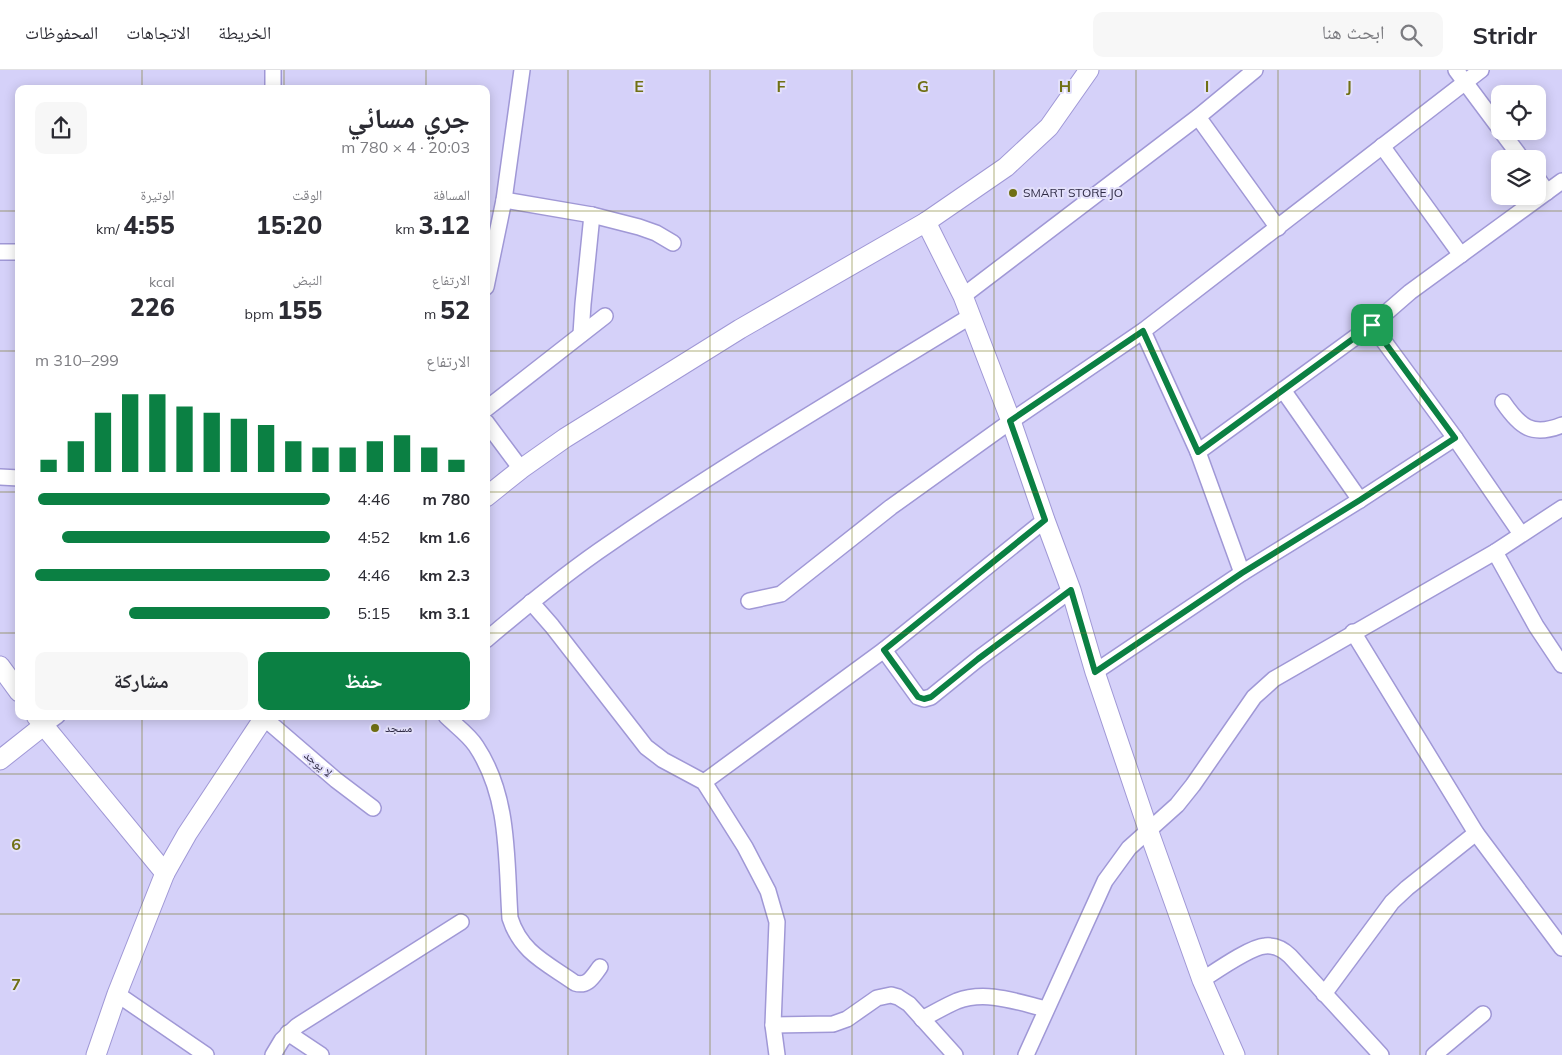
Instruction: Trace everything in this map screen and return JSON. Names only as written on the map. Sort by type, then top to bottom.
[{"type":"street","points":[[273,70],[273,85]]},
{"type":"street","points":[[490,268],[504,200],[522,70]]},
{"type":"street","points":[[490,494],[565,438],[723,339],[926,222],[1006,166],[1048,127],[1089,70]]},
{"type":"street","points":[[963,296],[1198,118],[1255,70]]},
{"type":"street","points":[[749,601],[781,594],[891,507],[1010,421],[1143,331],[1382,146],[1460,76],[1481,70]]},
{"type":"street","points":[[1460,76],[1491,117]]},
{"type":"street","points":[[1198,118],[1278,228]]},
{"type":"street","points":[[1382,146],[1461,256]]},
{"type":"street","points":[[1198,452],[1372,325],[1410,292],[1562,181]]},
{"type":"street","points":[[504,200],[592,215],[648,230],[673,243]]},
{"type":"street","points":[[581,334],[582,304],[592,215]]},
{"type":"street","points":[[926,222],[963,296],[1010,421],[1071,590],[1095,672],[1149,832],[1202,980],[1235,1055]]},
{"type":"street","points":[[0,252],[15,252]]},
{"type":"street","points":[[490,406],[605,316]]},
{"type":"street","points":[[490,637],[531,602],[607,545],[680,496],[971,316]]},
{"type":"street","points":[[1372,325],[1455,438],[1521,534]]},
{"type":"street","points":[[1143,331],[1198,452],[1242,573]]},
{"type":"street","points":[[1283,390],[1360,500]]},
{"type":"street","points":[[1503,402],[1514,417],[1530,429],[1539,431],[1549,430],[1562,425]]},
{"type":"street","points":[[490,427],[521,469]]},
{"type":"street","points":[[1095,672],[1242,573],[1360,500],[1455,438]]},
{"type":"street","points":[[0,477],[15,478]]},
{"type":"street","points":[[1026,1055],[1105,881],[1129,848],[1177,805],[1254,697],[1274,678],[1495,552],[1521,534],[1554,518],[1562,508]]},
{"type":"street","points":[[704,782],[884,650],[1045,520]]},
{"type":"street","points":[[1495,552],[1536,626],[1562,665]]},
{"type":"street","points":[[884,650],[918,697],[924,699],[931,697],[978,659],[1071,590]]},
{"type":"street","points":[[531,602],[552,626],[646,747],[663,760],[704,782],[745,846],[768,891],[777,922],[773,1025],[777,1055]]},
{"type":"street","points":[[1353,632],[1476,833],[1562,948]]},
{"type":"street","points":[[0,666],[15,687]]},
{"type":"street","points":[[0,760],[45,720],[165,873]]},
{"type":"street","points":[[96,1055],[116,994],[165,873],[187,834],[262,720]]},
{"type":"street","name":"لا يوجد","points":[[267,720],[336,780],[373,808]]},
{"type":"street","points":[[450,720],[476,744],[496,782],[503,812],[510,918],[514,932],[522,944],[533,954],[575,983],[580,985],[590,981],[600,967]]},
{"type":"street","points":[[1324,994],[1392,902],[1476,833]]},
{"type":"street","points":[[272,1055],[288,1033],[461,922]]},
{"type":"street","points":[[1202,980],[1255,949],[1272,946],[1285,951],[1381,1055]]},
{"type":"street","points":[[116,994],[206,1055]]},
{"type":"street","points":[[773,1025],[826,1025],[840,1022],[854,1015],[878,998],[891,996],[904,1000],[955,1055]]},
{"type":"street","points":[[922,1019],[958,1001],[977,997],[997,998],[1046,1009]]},
{"type":"street","points":[[1434,1055],[1483,1014]]},
{"type":"street","points":[[288,1033],[321,1055]]},
{"type":"place","name":"SMART STORE JO","points":[[1013,193]]},
{"type":"place","name":"مسجد","points":[[375,728]]},
{"type":"route","points":[[1372,325],[1455,438],[1360,500],[1242,573],[1095,672],[1071,590],[978,659],[931,697],[924,699],[918,697],[884,650],[1045,520],[1010,421],[1143,331],[1198,452],[1372,325]]}]
